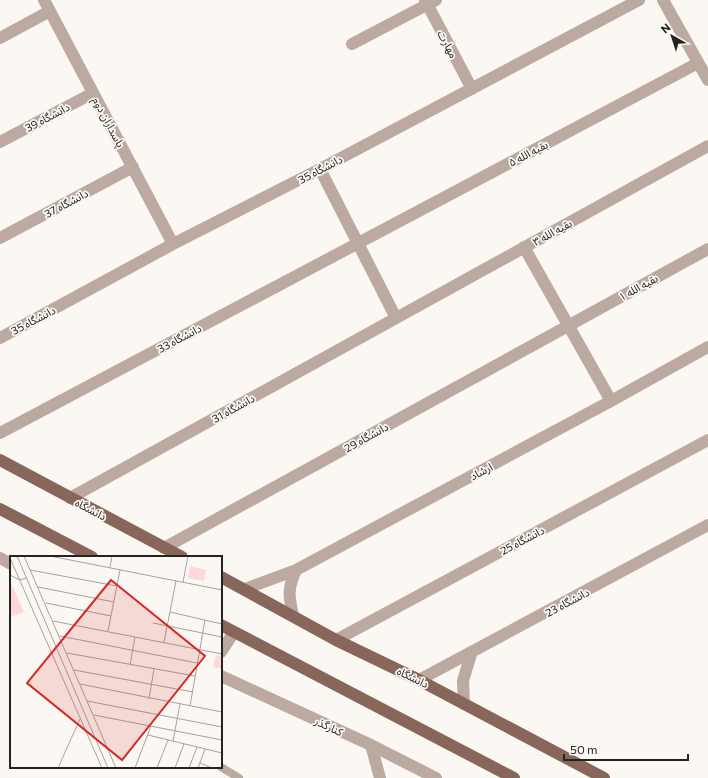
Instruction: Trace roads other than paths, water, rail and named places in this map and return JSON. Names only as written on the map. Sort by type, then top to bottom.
[{"type":"main road","name":"دانشگاه","points":[[0,460],[180,556]]},
{"type":"main road","points":[[0,509],[90,556]]},
{"type":"main road","name":"دانشگاه","points":[[222,578],[336,640],[419,680],[604,778]]},
{"type":"main road","points":[[222,626],[514,778]]},
{"type":"street","name":"پاسداران دوم","points":[[44,0],[173,244]]},
{"type":"street","name":"دانشگاه 35","points":[[0,338],[173,244],[320,169],[639,0]]},
{"type":"street","points":[[663,0],[708,80]]},
{"type":"street","points":[[352,44],[429,2]]},
{"type":"street","name":"مهارت","points":[[429,2],[472,89]]},
{"type":"street","points":[[0,38],[50,11]]},
{"type":"street","name":"بقیه الله ۵","points":[[358,243],[698,63]]},
{"type":"street","name":"دانشگاه 39","points":[[0,142],[93,93]]},
{"type":"street","name":"بقیه الله ۳","points":[[396,318],[708,146]]},
{"type":"street","name":"دانشگاه 37","points":[[0,238],[133,167]]},
{"type":"street","points":[[320,169],[396,318]]},
{"type":"street","name":"دانشگاه 33","points":[[0,433],[358,243]]},
{"type":"street","points":[[524,248],[611,401]]},
{"type":"street","name":"بقیه الله ۱","points":[[568,326],[708,248]]},
{"type":"street","name":"دانشگاه 31","points":[[70,498],[396,318]]},
{"type":"street","name":"دانشگاه 29","points":[[164,548],[568,326]]},
{"type":"street","name":"ارشاد","points":[[245,589],[296,570],[611,401],[708,347]]},
{"type":"street","name":"دانشگاه 25","points":[[336,640],[708,440]]},
{"type":"street","name":"دانشگاه 23","points":[[419,680],[471,654],[708,525]]},
{"type":"street","points":[[0,558],[10,563]]},
{"type":"street","points":[[293,616],[289,595],[291,582],[296,570]]},
{"type":"street","points":[[222,650],[234,632]]},
{"type":"street","points":[[464,704],[463,681],[471,654]]},
{"type":"street","name":"کنارگذر","points":[[222,676],[371,745],[436,778]]},
{"type":"street","points":[[371,745],[380,778]]},
{"type":"lane","points":[[222,768],[240,778]]}]
